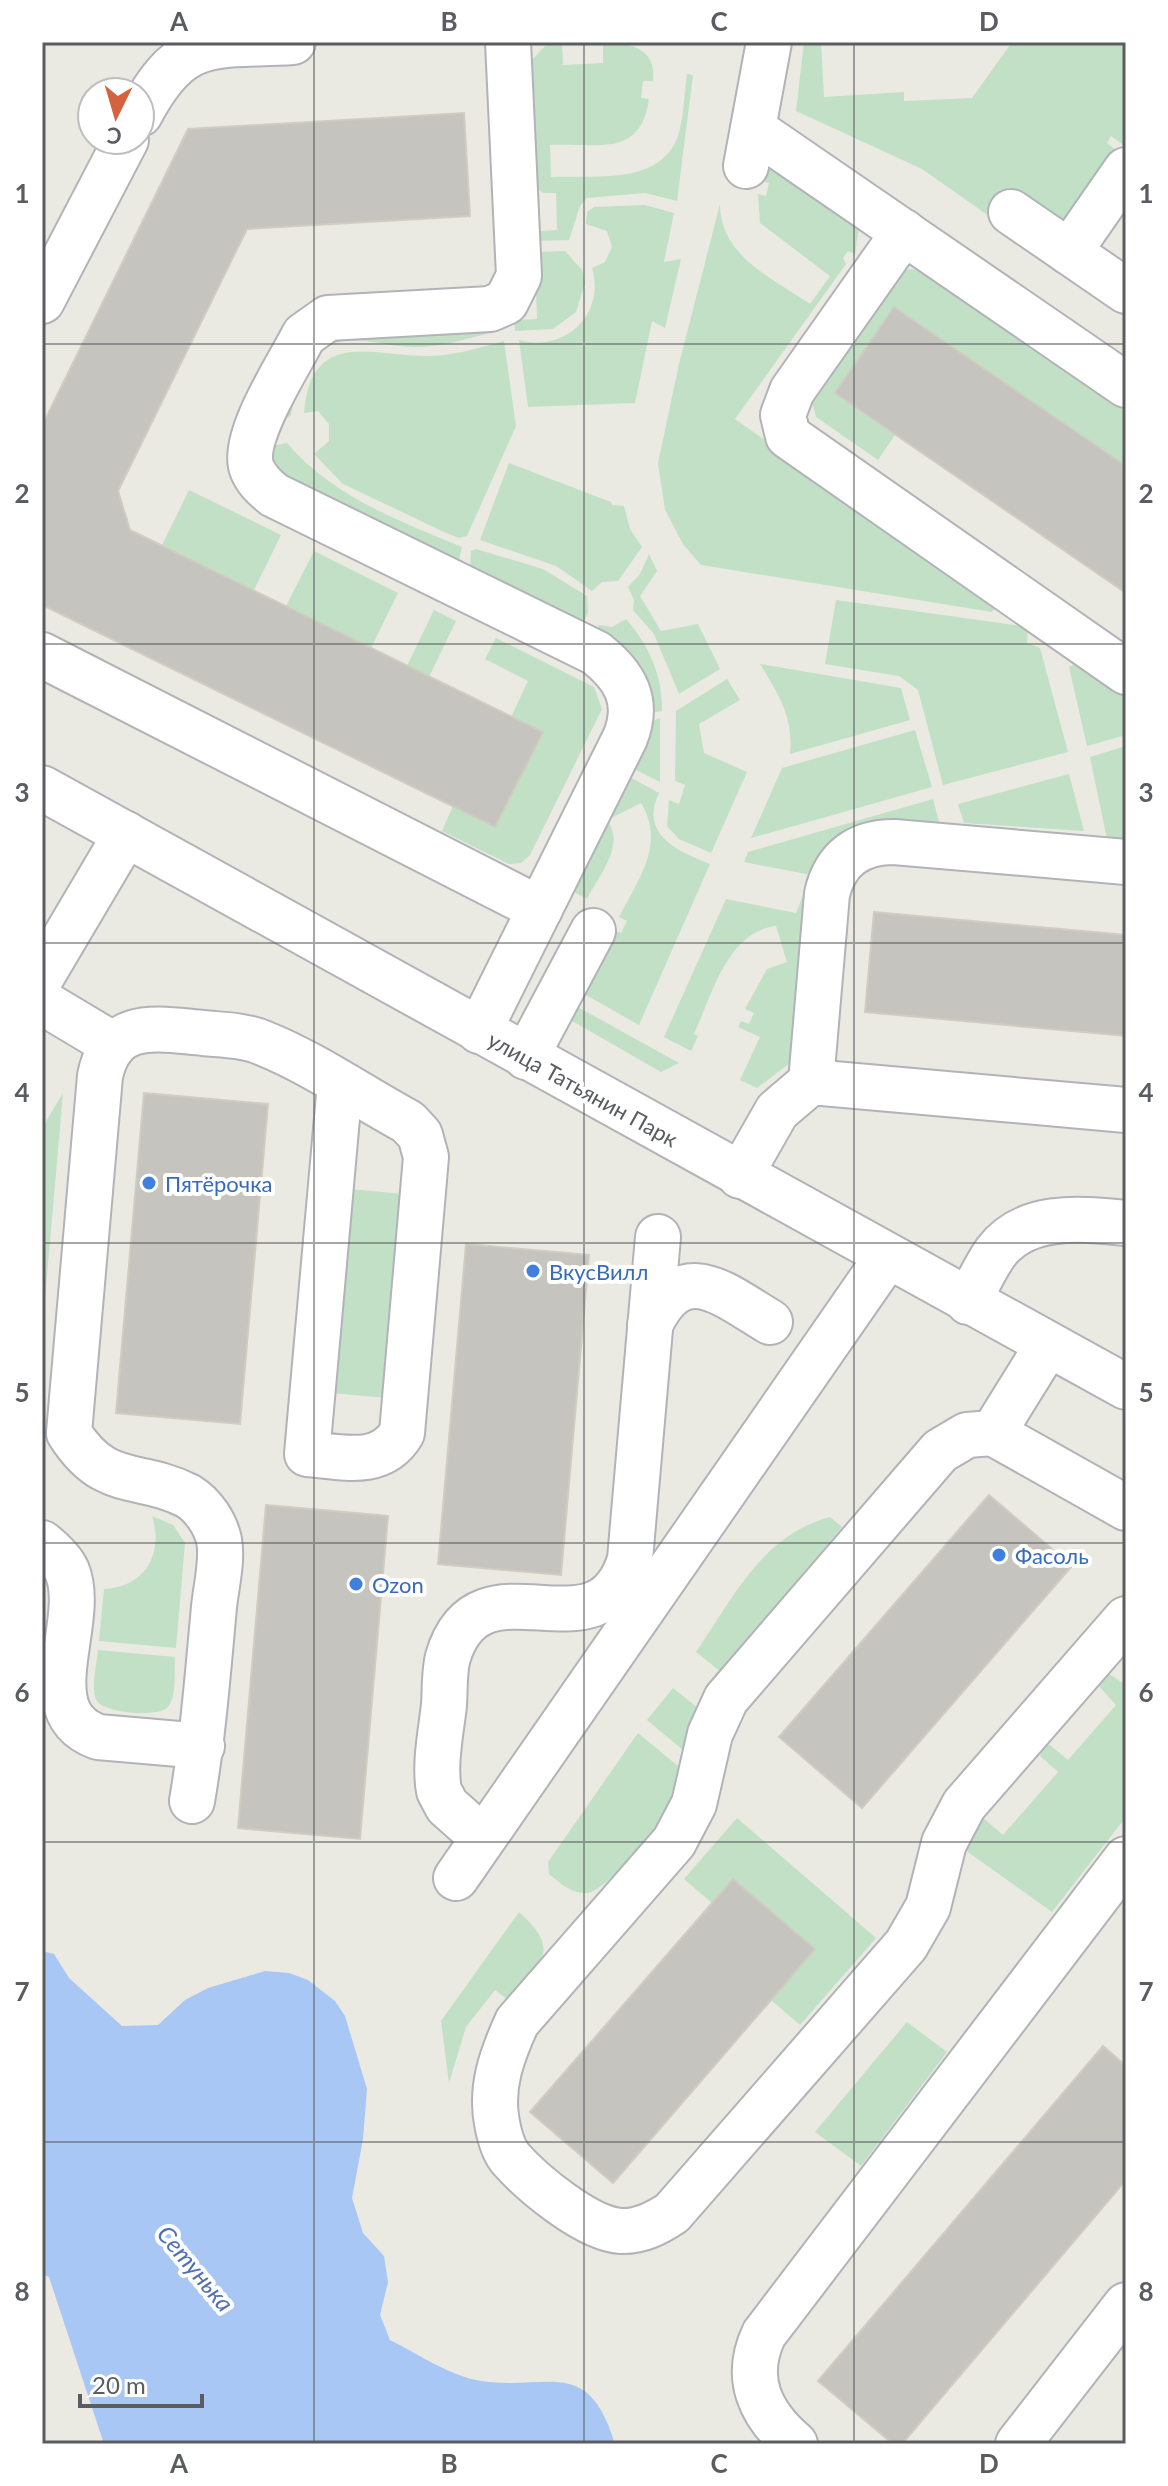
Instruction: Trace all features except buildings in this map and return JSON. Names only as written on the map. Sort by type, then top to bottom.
[{"type":"street","points":[[479,1031],[630,726],[631,699],[626,683],[617,670],[596,653],[274,495],[256,477],[250,456],[254,434],[304,335],[317,322],[342,316],[490,309],[512,294],[519,276],[508,42]]},
{"type":"street","points":[[769,42],[750,147],[904,232],[1126,385]]},
{"type":"street","points":[[156,86],[163,74],[183,57],[216,47],[275,43]]},
{"type":"street","points":[[42,301],[118,156]]},
{"type":"street","points":[[1069,252],[1126,170]]},
{"type":"street","points":[[1011,212],[1126,291]]},
{"type":"street","points":[[904,232],[792,391],[783,415],[788,436],[1126,672]]},
{"type":"street","points":[[42,655],[540,909]]},
{"type":"street","name":"улица Татьянин Парк","points":[[42,788],[1126,1387]]},
{"type":"street","points":[[42,976],[126,834]]},
{"type":"street","points":[[740,1176],[777,1111],[811,1082],[827,894],[834,872],[849,854],[875,842],[894,842],[1126,862]]},
{"type":"street","points":[[526,1057],[593,931]]},
{"type":"street","points":[[42,1002],[114,1045]]},
{"type":"street","points":[[192,1801],[202,1746],[220,1542],[213,1525],[191,1498],[168,1488],[109,1474],[86,1457],[69,1433],[100,1076],[114,1045],[136,1031],[151,1029],[238,1036],[266,1044],[340,1084],[408,1122],[420,1135],[426,1157],[402,1433],[395,1444],[376,1457],[307,1454],[340,1084]]},
{"type":"street","points":[[811,1082],[1126,1110]]},
{"type":"street","points":[[968,1302],[996,1252],[1026,1229],[1056,1220],[1126,1223]]},
{"type":"street","points":[[483,1838],[447,1806],[439,1791],[448,1658],[466,1626],[494,1608],[512,1605],[586,1609],[601,1603],[623,1582],[630,1559],[658,1237]]},
{"type":"street","points":[[456,1878],[887,1257]]},
{"type":"street","points":[[650,1325],[668,1295],[693,1285],[717,1290],[770,1322]]},
{"type":"street","points":[[993,1433],[1047,1346]]},
{"type":"street","points":[[1126,1508],[993,1433],[967,1435],[940,1451],[726,1699],[710,1734],[694,1804],[674,1842],[517,2022],[499,2063],[495,2088],[497,2124],[508,2156],[580,2219],[601,2228],[638,2229],[672,2213],[906,1945],[928,1907],[944,1843],[964,1805],[1126,1619]]},
{"type":"street","points":[[42,1543],[61,1561],[71,1586],[64,1691],[70,1717],[86,1732],[98,1737],[202,1746]]},
{"type":"street","points":[[795,2444],[769,2420],[759,2399],[754,2370],[764,2334],[1126,1859]]},
{"type":"street","points":[[1018,2444],[1126,2305]]},
{"type":"green space","points":[[562,42],[563,65],[603,63],[603,42],[622,43],[639,49],[651,61],[653,81],[643,81],[641,98],[649,99],[637,131],[627,139],[614,143],[550,145],[551,177],[624,174],[657,163],[669,152],[678,136],[687,74],[693,75],[677,201],[645,193],[587,198],[580,206],[569,240],[536,241],[541,231],[557,230],[556,193],[543,193],[534,186],[531,61],[545,46]]},
{"type":"green space","points":[[804,42],[821,42],[824,97],[904,92],[904,101],[972,98],[1012,42],[1126,42],[1126,147],[1111,136],[1107,143],[1121,154],[1075,215],[1061,220],[996,221],[922,169],[796,111]]},
{"type":"green space","points":[[772,166],[859,227],[855,254],[848,251],[843,258],[846,264],[735,419],[998,604],[992,612],[701,565],[683,544],[665,510],[658,463],[679,364],[720,204],[722,222],[738,252],[780,285],[810,304],[830,276],[760,223],[758,194],[766,196],[769,183],[761,181],[763,170]]},
{"type":"green space","points":[[645,205],[674,213],[664,262],[681,259],[665,328],[652,321],[635,403],[528,407],[519,340],[536,343],[551,341],[578,326],[593,301],[595,285],[592,268],[605,262],[612,247],[607,231],[586,224],[587,212],[594,207]]},
{"type":"green space","points":[[565,251],[582,270],[585,283],[576,312],[553,329],[515,331],[514,320],[537,319],[535,252]]},
{"type":"green space","points":[[912,269],[926,272],[1126,412],[1126,466],[895,307],[835,393],[895,435],[878,460],[816,417],[812,401],[899,271]]},
{"type":"green space","points":[[500,322],[500,329],[493,332],[434,346],[397,346],[352,340],[327,347],[305,374],[291,415],[284,420],[281,432],[263,433],[312,341]]},
{"type":"green space","points":[[504,341],[516,426],[467,536],[459,538],[444,532],[343,484],[314,454],[329,441],[329,424],[318,411],[304,413],[309,386],[318,368],[331,358],[366,352],[436,356]]},
{"type":"green space","points":[[287,443],[324,478],[346,492],[391,517],[462,547],[458,565],[274,474],[262,448]]},
{"type":"green space","points":[[509,463],[611,502],[612,505],[624,506],[630,529],[642,547],[618,581],[602,582],[592,591],[556,566],[480,540]]},
{"type":"green space","points":[[189,490],[281,535],[254,590],[162,545]]},
{"type":"green space","points":[[476,549],[543,569],[587,596],[588,613],[582,625],[470,570],[471,551]]},
{"type":"green space","points":[[314,551],[398,593],[371,648],[286,606]]},
{"type":"green space","points":[[649,554],[657,571],[640,596],[661,631],[698,624],[720,669],[679,694],[654,634],[633,610],[634,600],[628,587],[640,574]]},
{"type":"green space","points":[[836,600],[1028,627],[1027,643],[1040,648],[1068,752],[943,785],[918,690],[899,676],[825,664]]},
{"type":"green space","points":[[434,610],[456,621],[429,677],[407,666]]},
{"type":"green space","points":[[626,619],[653,661],[660,685],[662,711],[651,713],[643,674],[629,654],[596,633],[599,625],[612,627]]},
{"type":"green space","points":[[496,638],[594,687],[602,709],[530,855],[521,863],[509,864],[442,831],[453,806],[496,827],[542,732],[511,717],[528,681],[485,659]]},
{"type":"green space","points":[[1078,663],[1126,693],[1126,735],[1087,746],[1069,667]]},
{"type":"green space","points":[[760,664],[901,688],[910,720],[790,754],[787,717]]},
{"type":"green space","points":[[727,679],[740,700],[699,724],[704,753],[747,772],[711,853],[679,839],[667,826],[669,800],[679,804],[685,785],[675,781],[676,711]]},
{"type":"green space","points":[[660,718],[660,782],[628,766],[646,724]]},
{"type":"green space","points":[[915,730],[932,787],[751,838],[782,768]]},
{"type":"green space","points":[[1126,746],[1126,845],[1108,844],[1090,757]]},
{"type":"green space","points":[[1069,774],[1084,831],[964,823],[958,804]]},
{"type":"green space","points":[[626,775],[659,793],[654,820],[665,839],[710,864],[639,1025],[579,991],[613,930],[621,933],[627,921],[619,917],[641,875],[650,847],[648,818],[641,803],[607,820],[614,840],[612,850],[587,899],[567,888]]},
{"type":"green space","points":[[933,799],[941,829],[865,826],[793,1061],[757,1088],[740,1080],[760,1037],[738,1027],[741,1021],[749,1024],[754,1013],[745,1009],[767,969],[787,962],[776,926],[759,931],[733,953],[723,968],[694,1034],[698,1036],[691,1051],[664,1037],[726,899],[796,913],[811,875],[744,862],[748,852]]},
{"type":"green space","points":[[567,1001],[679,1063],[661,1072],[567,1018]]},
{"type":"green space","points":[[63,1093],[42,1333],[42,1128]]},
{"type":"green space","points":[[350,1189],[404,1194],[387,1398],[332,1393]]},
{"type":"green space","points":[[152,1516],[173,1525],[185,1543],[176,1648],[99,1641],[104,1589],[130,1582],[148,1566],[153,1555],[155,1530]]},
{"type":"green space","points":[[830,1517],[842,1527],[721,1672],[696,1652],[737,1590],[768,1553],[806,1526]]},
{"type":"green space","points":[[98,1650],[175,1657],[174,1690],[168,1707],[143,1713],[110,1709],[97,1701],[94,1676]]},
{"type":"green space","points":[[1106,1672],[1126,1685],[1126,1817],[1052,1912],[961,1847],[982,1817],[1003,1835],[1058,1772],[1040,1756],[1044,1745],[1050,1745],[1068,1760],[1116,1705],[1097,1684]]},
{"type":"green space","points":[[673,1688],[698,1708],[683,1750],[647,1720]]},
{"type":"green space","points":[[638,1733],[678,1766],[670,1803],[646,1840],[607,1881],[587,1893],[571,1890],[549,1874],[548,1862]]},
{"type":"green space","points":[[737,1818],[876,1938],[800,2025],[771,2000],[814,1949],[733,1879],[712,1903],[684,1879]]},
{"type":"green space","points":[[519,1912],[541,1937],[542,1957],[508,2000],[495,1990],[466,2027],[449,2083],[441,2021]]},
{"type":"green space","points":[[907,2022],[947,2052],[861,2166],[815,2132]]},
{"type":"water","name":"Сетунька","points":[[42,1951],[54,1954],[69,1978],[122,2026],[158,2025],[185,2000],[208,1988],[265,1971],[289,1973],[308,1980],[335,2001],[345,2016],[367,2089],[363,2139],[352,2198],[363,2233],[384,2256],[388,2282],[380,2315],[390,2340],[446,2370],[469,2378],[505,2383],[563,2383],[579,2388],[592,2398],[604,2416],[615,2444],[104,2444],[49,2277],[42,2274]]},
{"type":"place","name":"Пятёрочка","points":[[149,1183]]},
{"type":"place","name":"ВкусВилл","points":[[533,1271]]},
{"type":"place","name":"Фасоль","points":[[999,1555]]},
{"type":"place","name":"Ozon","points":[[356,1584]]}]
